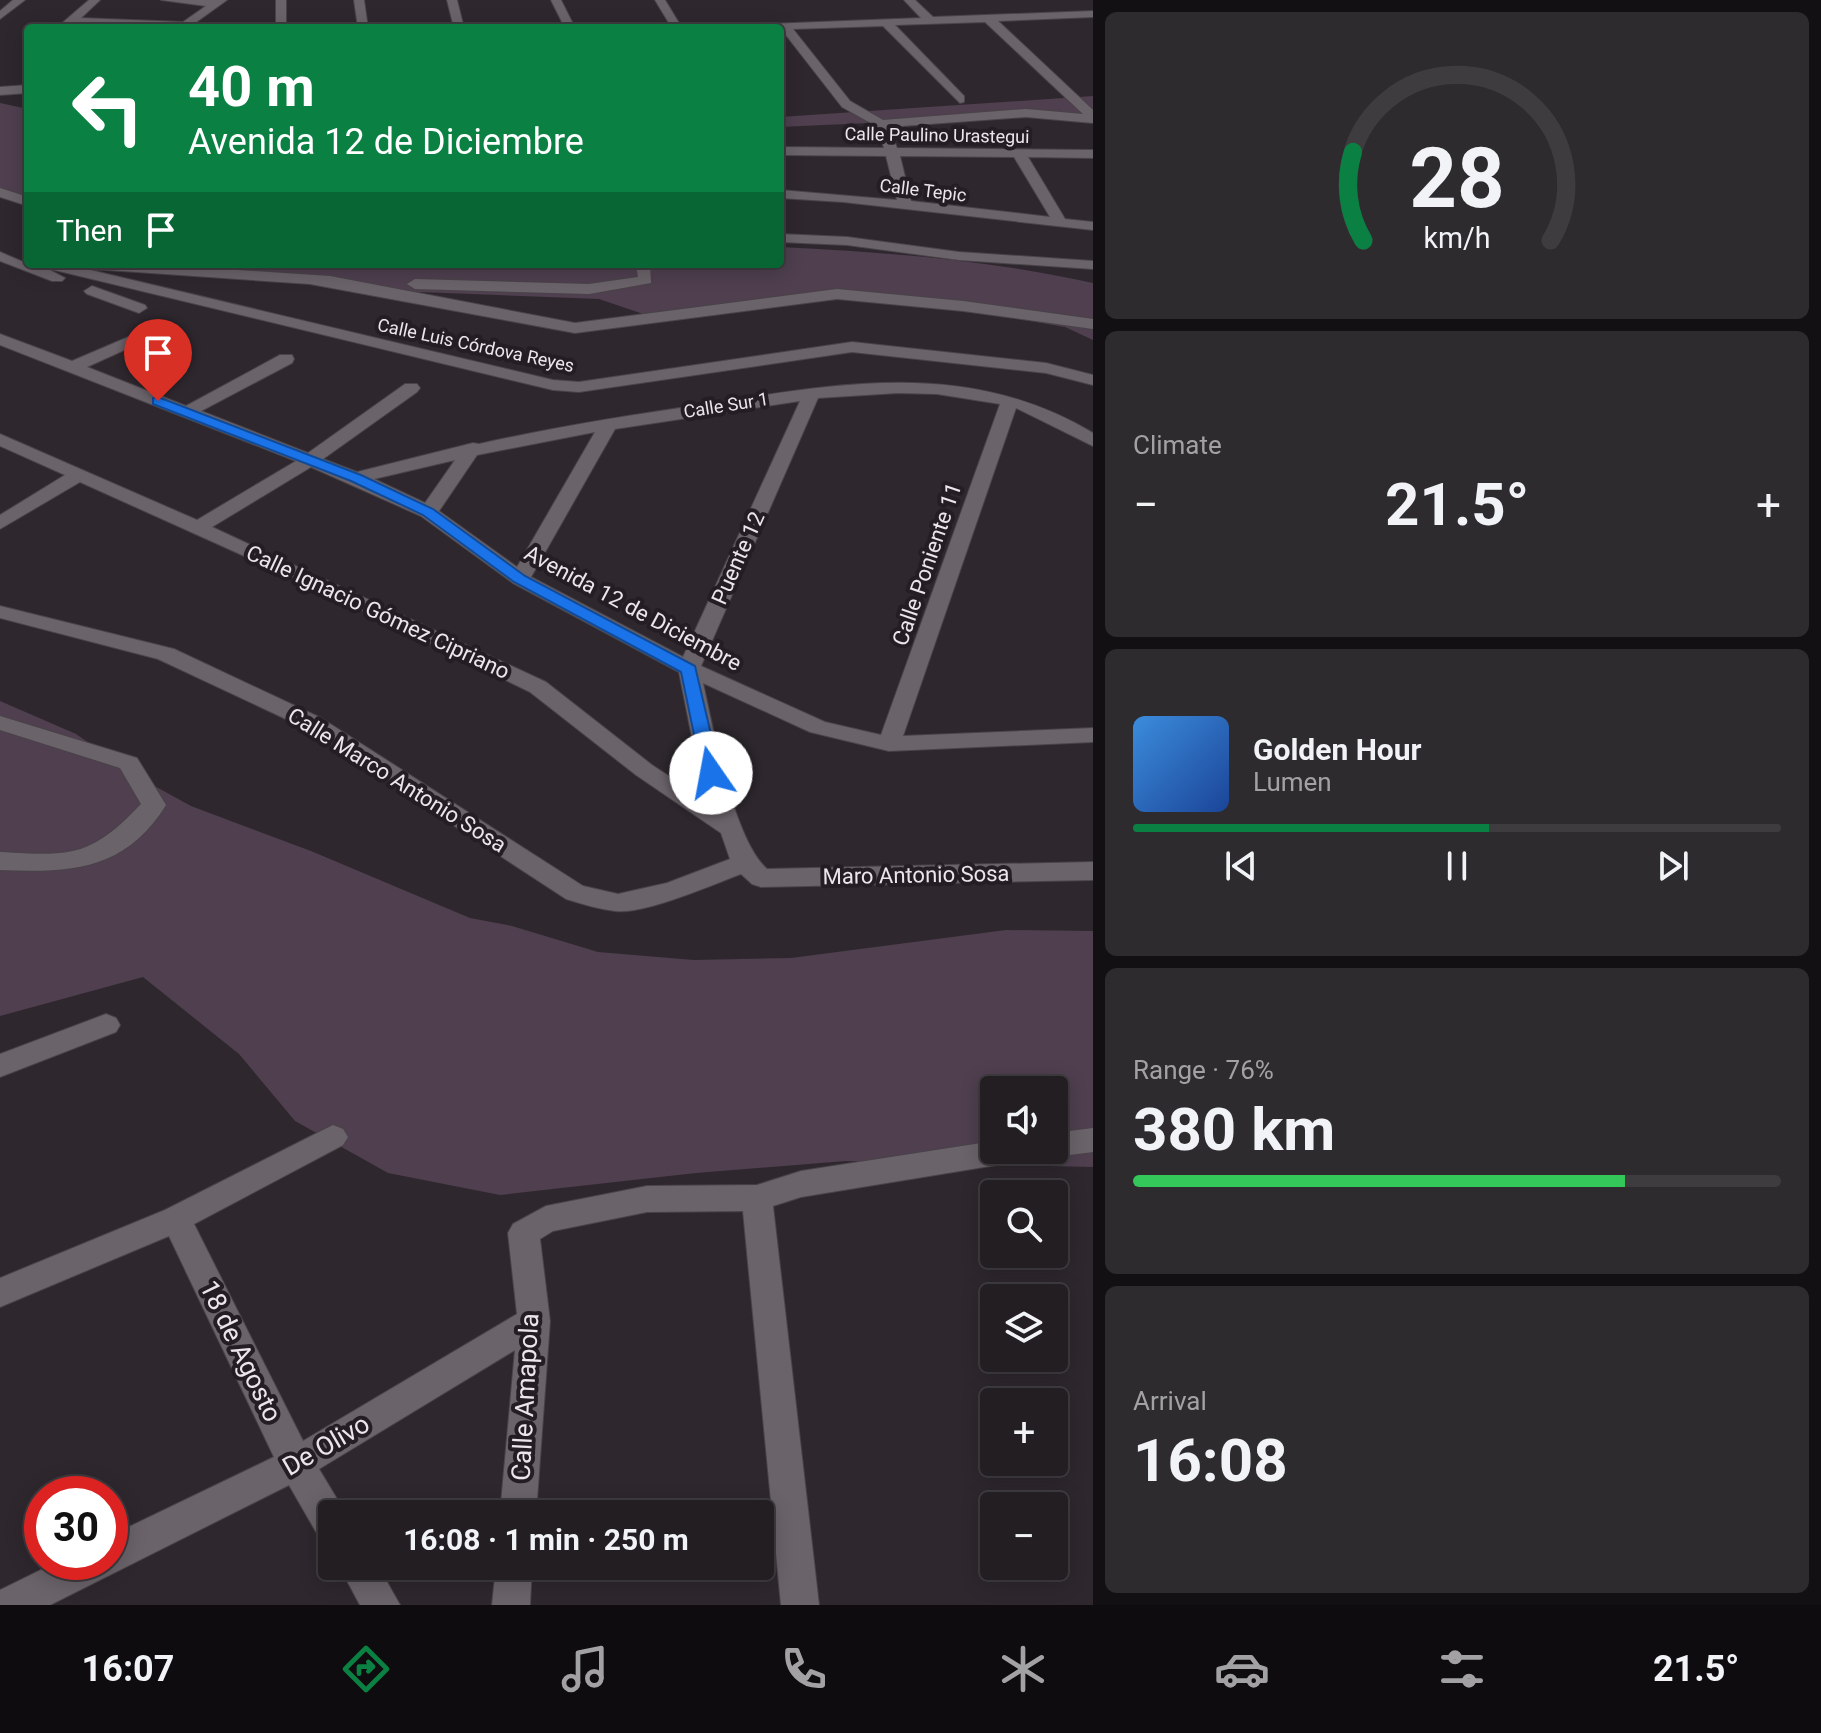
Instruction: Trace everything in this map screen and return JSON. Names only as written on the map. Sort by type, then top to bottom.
[{"type":"street","points":[[0,16],[20,0]]},
{"type":"street","points":[[67,24],[95,0]]},
{"type":"street","points":[[166,0],[218,2]]},
{"type":"street","points":[[281,0],[281,24]]},
{"type":"street","points":[[359,0],[362,24]]},
{"type":"street","points":[[452,0],[458,24]]},
{"type":"street","points":[[556,0],[568,24]]},
{"type":"street","points":[[660,0],[675,24]]},
{"type":"street","points":[[909,0],[930,20]]},
{"type":"street","points":[[1014,0],[1034,16]]},
{"type":"street","points":[[186,24],[218,2]]},
{"type":"street","points":[[785,26],[1091,16]]},
{"type":"street","points":[[988,18],[1093,118]]},
{"type":"street","points":[[886,22],[960,99]]},
{"type":"street","points":[[785,26],[846,104],[881,124],[1026,113],[1093,118]]},
{"type":"street","points":[[0,91],[24,89]]},
{"type":"street","points":[[881,124],[892,152],[905,204]]},
{"type":"street","name":"Calle Paulino Urastegui","points":[[784,173],[892,152],[1093,154]]},
{"type":"street","points":[[1019,154],[1061,224]]},
{"type":"street","name":"Calle Tepic","points":[[784,173],[905,204],[1093,226]]},
{"type":"street","points":[[0,192],[24,201]]},
{"type":"street","points":[[784,238],[847,241],[959,256],[1093,265]]},
{"type":"street","name":"Calle Luis Córdova Reyes","points":[[2,257],[24,262]]},
{"type":"street","points":[[44,268],[139,308]]},
{"type":"street","name":"Calle Luis Córdova Reyes","points":[[51,268],[553,385],[579,387],[852,347],[1046,368],[1093,380]]},
{"type":"street","points":[[134,268],[315,281],[589,289],[646,280],[644,268]]},
{"type":"street","points":[[273,268],[291,279]]},
{"type":"street","points":[[315,281],[575,328],[837,294],[1093,324]]},
{"type":"street","points":[[71,368],[147,334]]},
{"type":"street","name":"Avenida 12 de Diciembre","points":[[0,339],[356,478],[428,512],[520,579],[689,669],[818,727],[889,744],[1093,735]]},
{"type":"street","points":[[187,412],[286,359]]},
{"type":"street","points":[[198,528],[308,461],[411,388]]},
{"type":"street","name":"Calle Sur 1","points":[[356,478],[473,448],[609,423],[860,388],[959,393],[1010,401],[1042,412],[1093,441]]},
{"type":"street","name":"Puente 12","points":[[689,669],[812,393]]},
{"type":"street","name":"Calle Poniente 11","points":[[889,744],[1010,401]]},
{"type":"street","points":[[520,579],[609,423]]},
{"type":"street","name":"Calle Ignacio Gómez Cipriano","points":[[0,439],[538,687],[644,770],[731,828]]},
{"type":"street","points":[[428,512],[473,448]]},
{"type":"street","points":[[0,523],[77,476]]},
{"type":"street","name":"Calle Marco Antonio Sosa","points":[[0,612],[166,654],[313,723],[575,893],[618,903],[672,891],[744,863]]},
{"type":"street","points":[[689,669],[711,773],[744,863]]},
{"type":"street","points":[[0,723],[129,763],[154,805],[129,833],[90,859],[68,864],[0,861]]},
{"type":"street","name":"Maro Antonio Sosa","points":[[744,863],[761,878],[1093,871]]},
{"type":"street","points":[[0,1066],[106,1025]]},
{"type":"street","points":[[0,1293],[176,1219],[333,1137]]},
{"type":"street","points":[[1068,1143],[1093,1140]]},
{"type":"street","points":[[800,1605],[757,1198],[801,1184],[980,1156]]},
{"type":"street","name":"Calle Amapola","points":[[519,1500],[534,1321],[524,1233],[546,1219],[647,1199],[757,1198]]},
{"type":"street","name":"18 de Agosto","points":[[176,1219],[296,1464],[318,1501]]},
{"type":"street","name":"De Olivo","points":[[128,1546],[296,1464],[534,1321]]},
{"type":"street","points":[[10,1605],[60,1580]]},
{"type":"street","points":[[366,1580],[381,1605]]},
{"type":"street","points":[[511,1605],[513,1580]]},
{"type":"shaded area","points":[[1093,96],[1093,113],[784,127],[784,117]]},
{"type":"shaded area","points":[[0,103],[24,108],[24,199],[0,191]]},
{"type":"shaded area","points":[[784,247],[937,258],[1015,268],[1093,283],[1093,340],[1065,327],[951,307],[846,299],[655,318],[599,299],[343,289],[230,268],[784,268]]},
{"type":"shaded area","points":[[0,701],[76,734],[140,778],[191,806],[311,851],[470,918],[512,926],[598,952],[694,960],[791,958],[1006,930],[1093,931],[1093,1167],[846,1161],[696,1173],[500,1195],[388,1173],[295,1121],[239,1054],[143,977],[0,1016]]},
{"type":"route","points":[[158,401],[356,478],[428,512],[520,579],[689,669],[711,773]]}]
